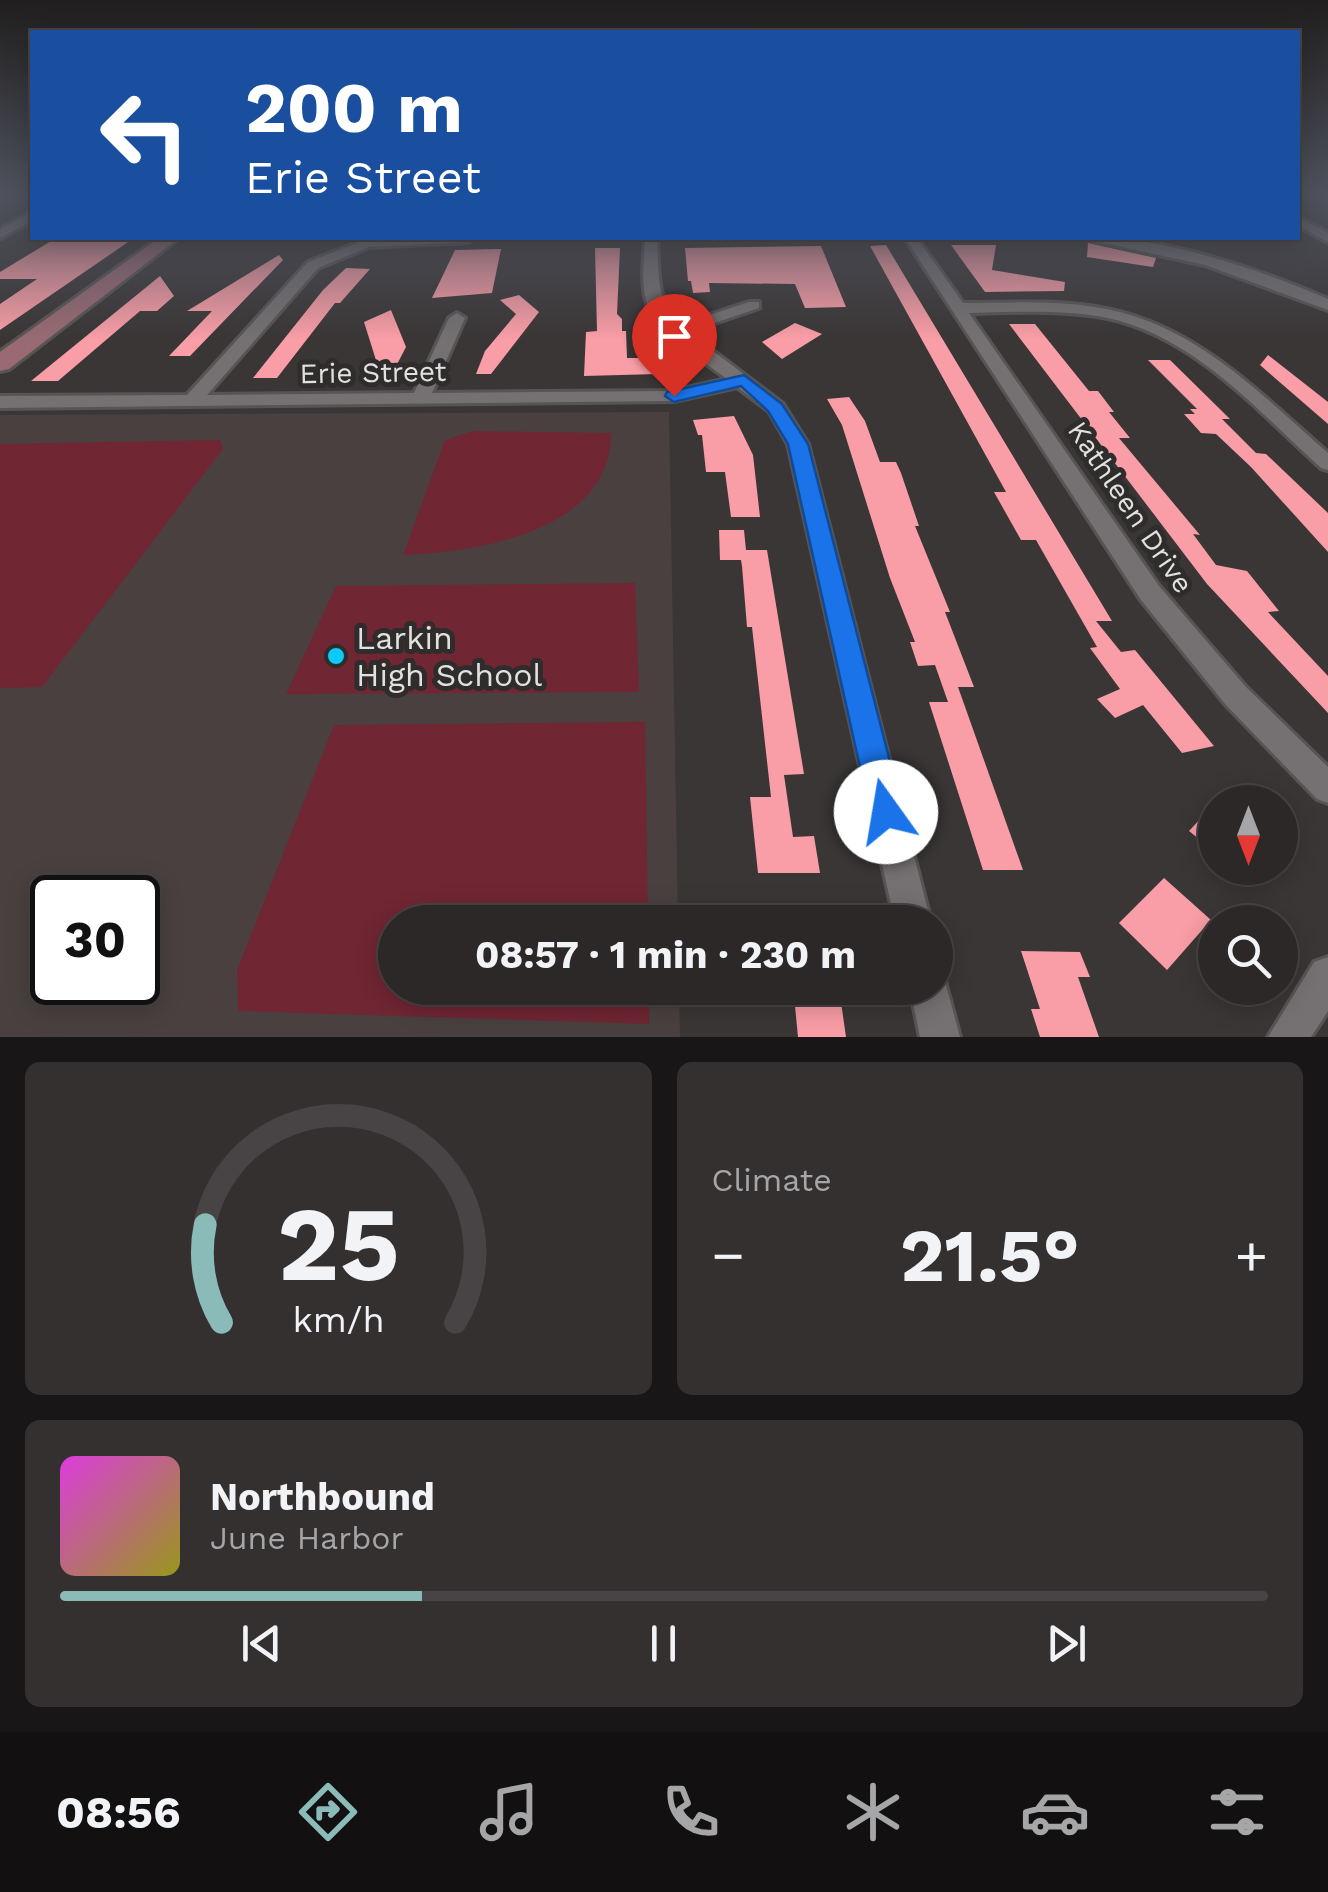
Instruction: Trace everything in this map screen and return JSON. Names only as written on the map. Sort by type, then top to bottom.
[{"type":"main road","points":[[0,364],[164,242]]},
{"type":"street","points":[[191,401],[313,265],[367,244],[387,242]]},
{"type":"street","points":[[651,242],[657,310],[676,332],[776,408],[798,444],[909,905]]},
{"type":"street","name":"Kathleen Drive","points":[[914,242],[1150,593],[1236,696],[1328,788]]},
{"type":"street","points":[[1110,242],[1188,257],[1279,284],[1328,306]]},
{"type":"street","points":[[1188,257],[1200,242]]},
{"type":"street","points":[[676,332],[754,305]]},
{"type":"street","points":[[961,308],[1074,308],[1119,315],[1162,330],[1190,345],[1328,464]]},
{"type":"street","points":[[420,399],[457,318]]},
{"type":"street","name":"Erie Street","points":[[0,402],[674,396],[744,380]]},
{"type":"street","points":[[1288,1037],[1328,976]]},
{"type":"street","points":[[932,1005],[940,1037]]},
{"type":"shaded area","name":"Larkin High School","points":[[669,412],[678,905],[378,905],[378,1005],[679,1005],[680,1037],[0,1037],[0,415]]},
{"type":"shaded area","points":[[473,431],[611,433],[605,466],[589,493],[565,514],[536,530],[502,541],[403,555],[445,440]]},
{"type":"shaded area","points":[[220,440],[223,449],[42,687],[0,688],[0,444]]},
{"type":"shaded area","points":[[635,583],[639,692],[286,694],[336,586]]},
{"type":"shaded area","points":[[645,722],[648,905],[378,905],[378,1005],[649,1005],[649,1024],[238,1011],[237,970],[334,725]]},
{"type":"building","points":[[49,242],[128,242],[0,330],[0,304],[37,279],[0,279],[0,272]]},
{"type":"building","points":[[1088,243],[1156,258],[1153,267],[1087,257]]},
{"type":"building","points":[[886,245],[1112,621],[1096,621],[1121,652],[1135,650],[1214,746],[1182,753],[1143,705],[1115,718],[1097,699],[1120,689],[1090,648],[1097,647],[1036,540],[1021,540],[994,492],[1006,492],[870,246]]},
{"type":"building","points":[[951,245],[996,245],[992,270],[1065,282],[1064,291],[985,292]]},
{"type":"building","points":[[821,246],[846,307],[805,308],[795,284],[709,283],[710,292],[693,293],[688,281],[685,248]]},
{"type":"building","points":[[595,248],[620,248],[617,314],[622,319],[622,331],[626,331],[627,358],[658,358],[658,374],[584,376],[586,332],[597,331]]},
{"type":"building","points":[[501,249],[492,293],[432,298],[455,250]]},
{"type":"building","points":[[279,255],[283,260],[190,356],[169,356],[212,311],[187,311]]},
{"type":"building","points":[[346,268],[370,269],[340,303],[335,303],[277,378],[253,378],[323,290]]},
{"type":"building","points":[[160,276],[174,296],[157,311],[140,311],[58,381],[31,381]]},
{"type":"building","points":[[519,295],[539,312],[491,374],[476,374],[485,351],[516,314],[500,300]]},
{"type":"building","points":[[391,310],[406,347],[391,376],[381,376],[364,322]]},
{"type":"building","points":[[795,323],[822,334],[782,359],[762,342]]},
{"type":"building","points":[[1009,324],[1035,324],[1089,391],[1098,391],[1114,412],[1109,412],[1130,438],[1119,438],[1200,535],[1193,534],[1216,565],[1247,571],[1279,611],[1268,612],[1328,676],[1328,713],[1207,584]]},
{"type":"building","points":[[1268,355],[1328,402],[1328,424],[1260,365]]},
{"type":"building","points":[[1148,360],[1170,360],[1230,419],[1222,419],[1256,453],[1266,454],[1328,513],[1328,552],[1216,434],[1201,433],[1184,414],[1195,414],[1190,409],[1197,409]]},
{"type":"building","points":[[849,397],[865,421],[880,462],[896,462],[901,473],[919,526],[915,526],[950,612],[945,612],[974,687],[958,687],[1023,870],[983,870],[929,702],[948,702],[935,665],[918,666],[910,642],[915,642],[890,578],[842,425],[827,399]]},
{"type":"building","points":[[734,416],[753,455],[760,517],[731,517],[725,472],[706,472],[702,435],[698,435],[693,420]]},
{"type":"building","points":[[719,530],[744,530],[746,550],[767,550],[804,774],[784,775],[793,837],[814,836],[820,873],[758,873],[750,797],[771,797],[752,627],[747,627],[741,560],[720,560]]},
{"type":"building","points":[[1198,821],[1198,838],[1189,831]]},
{"type":"building","points":[[1164,878],[1198,908],[1198,935],[1167,970],[1119,923]]},
{"type":"building","points":[[1021,951],[1080,952],[1090,977],[1078,977],[1099,1037],[1040,1037],[1031,1009],[1040,1009]]},
{"type":"building","points":[[769,1005],[841,1005],[846,1037],[798,1037],[795,1006]]},
{"type":"place","name":"Larkin High School","points":[[336,656]]},
{"type":"route","points":[[674,396],[744,380],[776,408],[798,444],[886,812]]}]
